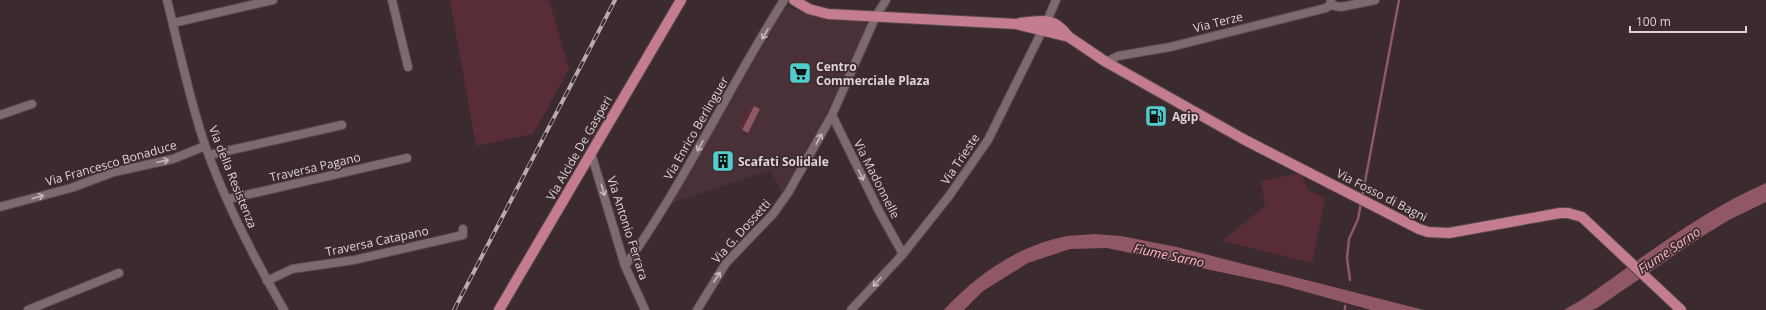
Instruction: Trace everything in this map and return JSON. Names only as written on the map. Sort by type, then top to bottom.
[{"type":"main road","name":"Via Alcide De Gasperi","points":[[499,310],[680,0]]},
{"type":"main road","name":"Via Fosso di Bagni","points":[[794,0],[804,7],[822,13],[1016,24],[1040,20],[1045,26],[1069,37],[1106,62],[1245,140],[1411,226],[1428,232],[1461,232],[1550,214],[1568,213],[1582,217],[1679,308]]},
{"type":"street","name":"Via della Resistenza","points":[[167,0],[205,146],[228,199],[267,281],[284,310]]},
{"type":"street","points":[[173,23],[273,0]]},
{"type":"street","points":[[392,0],[408,67]]},
{"type":"street","name":"Via Enrico Berlinguer","points":[[625,266],[645,238],[784,0]]},
{"type":"street","name":"Via G. Dossetti","points":[[697,310],[726,263],[780,205],[832,115],[876,16],[886,0]]},
{"type":"street","name":"Via Trieste","points":[[851,310],[902,254],[949,196],[988,140],[1045,26],[1056,0]]},
{"type":"street","points":[[1330,3],[1341,7],[1375,0]]},
{"type":"street","name":"Via Terze","points":[[1106,62],[1118,56],[1170,47],[1326,8],[1330,3]]},
{"type":"street","points":[[0,115],[32,104]]},
{"type":"street","name":"Via Madonnelle","points":[[832,115],[879,211],[902,254]]},
{"type":"street","points":[[209,155],[342,125]]},
{"type":"street","name":"Via Francesco Bonaduce","points":[[0,207],[71,188],[114,172],[173,159],[205,146]]},
{"type":"street","name":"Via Antonio Ferrara","points":[[591,153],[625,266],[645,310]]},
{"type":"street","name":"Traversa Pagano","points":[[228,199],[407,158]]},
{"type":"street","name":"Traversa Catapano","points":[[267,281],[292,269],[354,260],[463,235],[462,229]]},
{"type":"street","points":[[28,310],[119,273]]},
{"type":"shaded area","points":[[450,0],[549,0],[569,69],[533,134],[476,146]]},
{"type":"shaded area","points":[[790,7],[816,16],[863,20],[866,23],[866,28],[817,134],[783,194],[770,170],[671,203],[780,16],[786,8]]},
{"type":"shaded area","points":[[750,103],[753,105],[741,130],[738,128]]},
{"type":"shaded area","points":[[1300,173],[1308,190],[1325,198],[1312,263],[1222,241],[1265,206],[1261,181]]},
{"type":"water","points":[[754,106],[760,109],[748,133],[742,130]]},
{"type":"water","name":"Fiume Sarno","points":[[1766,183],[1766,202],[1729,220],[1701,237],[1597,308],[1592,310],[1564,310],[1581,300],[1694,222],[1741,195]]},
{"type":"water","name":"Fiume Sarno","points":[[1095,234],[1121,236],[1177,247],[1424,310],[1371,310],[1281,285],[1107,248],[1070,249],[1028,263],[983,291],[964,310],[944,310],[970,285],[1015,254],[1049,240],[1067,236]]},
{"type":"waterway","points":[[1362,198],[1399,0]]},
{"type":"waterway","points":[[1350,280],[1347,258],[1349,239],[1358,219],[1361,203]]},
{"type":"railway","points":[[454,310],[615,0]]},
{"type":"place","name":"Centro Commerciale Plaza","points":[[800,73]]},
{"type":"place","name":"Agip","points":[[1156,116]]},
{"type":"place","name":"Scafati Solidale","points":[[723,161]]}]
